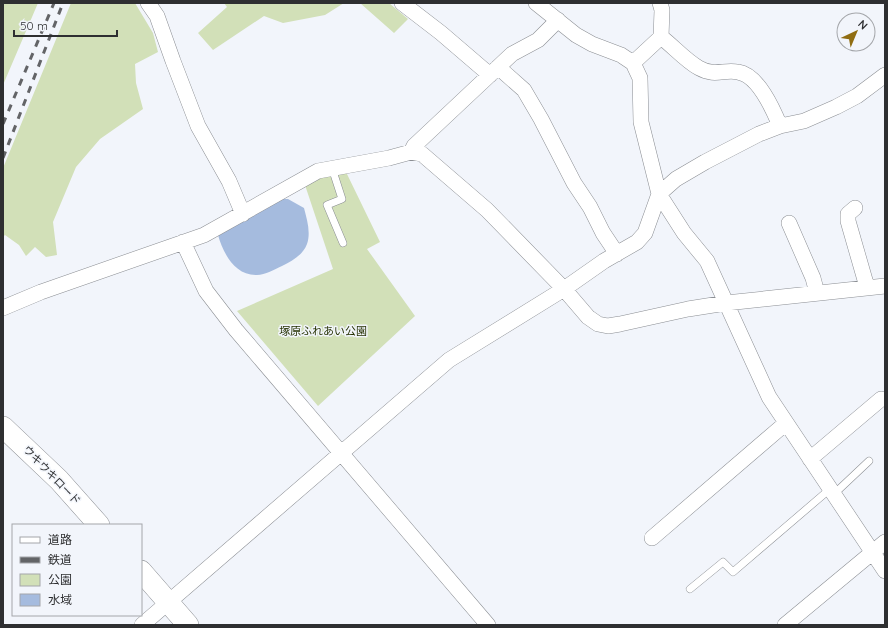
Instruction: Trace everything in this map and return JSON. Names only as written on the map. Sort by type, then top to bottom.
[{"type":"street","points":[[148,3],[157,16],[198,126],[229,181],[243,214]]},
{"type":"street","points":[[402,3],[494,71],[524,90],[541,119],[574,183],[590,207],[602,233],[617,254]]},
{"type":"street","points":[[536,3],[576,35],[592,44],[621,55],[633,63],[640,78],[641,122],[659,194],[684,232],[701,252],[726,303],[762,385],[885,571]]},
{"type":"street","points":[[633,63],[661,37],[662,10],[660,3]]},
{"type":"street","points":[[411,152],[414,146],[512,54],[538,40],[558,20]]},
{"type":"street","points":[[661,37],[698,68],[720,74],[738,72],[748,76],[760,89],[773,110],[780,126]]},
{"type":"street","points":[[142,625],[449,360],[637,242],[645,233],[659,194],[676,179],[759,134],[780,126],[804,121],[836,107],[857,96],[885,75]]},
{"type":"street","points":[[3,308],[41,292],[204,235],[243,214],[299,180],[318,171],[389,158],[411,152],[422,154],[487,210],[564,289],[588,317],[598,324],[608,326],[726,303],[879,285],[848,221],[848,214],[855,208]]},
{"type":"street","points":[[790,223],[813,278],[817,293]]},
{"type":"street","points":[[183,242],[206,291],[236,330],[488,625]]},
{"type":"street","points":[[810,459],[880,399]]},
{"type":"street","points":[[652,538],[786,423]]},
{"type":"street","name":"ウキウキロード","points":[[3,427],[59,480],[99,524]]},
{"type":"street","points":[[785,625],[885,542]]},
{"type":"street","points":[[142,572],[188,625]]},
{"type":"lane","points":[[332,168],[342,199],[327,205],[342,243]]},
{"type":"lane","points":[[690,589],[723,562],[733,572],[869,460]]},
{"type":"green space","points":[[3,3],[38,3],[3,85]]},
{"type":"green space","points":[[71,3],[135,3],[153,33],[158,52],[135,64],[136,83],[143,109],[100,139],[76,167],[53,222],[57,255],[46,257],[35,247],[26,256],[19,245],[5,235],[3,237],[3,168]]},
{"type":"green space","points":[[224,3],[344,3],[325,15],[283,23],[264,16],[213,50],[198,33],[227,7]]},
{"type":"green space","points":[[360,3],[389,3],[408,19],[394,33]]},
{"type":"green space","name":"塚原ふれあい公園","points":[[346,172],[380,242],[367,249],[415,316],[318,406],[237,311],[333,269],[305,185],[315,179]]},
{"type":"water","points":[[279,199],[288,199],[304,208],[309,230],[305,248],[293,260],[267,273],[257,275],[242,272],[236,268],[227,256],[218,235]]},
{"type":"railway","points":[[3,124],[54,3]]},
{"type":"railway","points":[[3,158],[63,3]]}]
